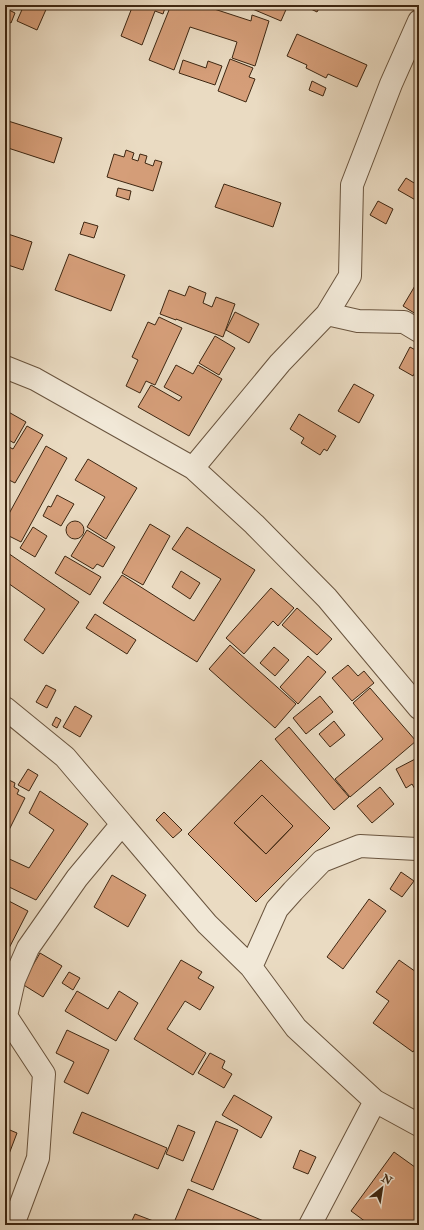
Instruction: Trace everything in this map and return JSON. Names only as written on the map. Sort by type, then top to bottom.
[{"type":"street","points":[[193,468],[280,363],[327,314],[350,276],[352,185],[391,84],[419,21]]},
{"type":"street","points":[[327,314],[358,321],[404,322],[419,331]]},
{"type":"street","points":[[5,367],[35,379],[193,468],[254,524],[327,598],[419,708]]},
{"type":"street","points":[[5,708],[65,757],[207,924],[251,967],[296,1028],[375,1101],[419,1125]]},
{"type":"street","points":[[13,1225],[38,1158],[44,1074],[6,1016],[14,980],[28,948],[77,878],[122,824]]},
{"type":"street","points":[[251,967],[277,909],[322,861],[360,846],[419,848]]},
{"type":"street","points":[[310,1225],[375,1101]]},
{"type":"building","points":[[24,5],[48,5],[37,30],[17,21]]},
{"type":"building","points":[[133,5],[166,5],[163,14],[155,11],[142,45],[121,36]]},
{"type":"building","points":[[171,5],[202,5],[251,21],[252,15],[269,21],[255,66],[232,58],[237,42],[190,27],[174,70],[149,60]]},
{"type":"building","points":[[243,5],[288,5],[281,21]]},
{"type":"building","points":[[303,5],[321,5],[317,12]]},
{"type":"building","points":[[5,8],[15,13],[11,23],[5,20]]},
{"type":"building","points":[[297,34],[367,65],[357,87],[328,74],[326,78],[306,68],[307,65],[287,56]]},
{"type":"building","points":[[230,59],[253,68],[249,77],[255,79],[246,102],[218,91]]},
{"type":"building","points":[[183,60],[206,68],[208,61],[222,66],[215,85],[179,73]]},
{"type":"building","points":[[312,81],[326,88],[323,96],[309,90]]},
{"type":"building","points":[[5,120],[62,138],[54,163],[5,147]]},
{"type":"building","points":[[126,150],[134,153],[132,159],[138,161],[140,154],[147,156],[145,163],[153,166],[155,160],[162,162],[153,191],[107,177],[114,154],[124,157]]},
{"type":"building","points":[[406,178],[419,186],[419,202],[398,190]]},
{"type":"building","points":[[224,184],[281,203],[273,227],[215,207]]},
{"type":"building","points":[[118,188],[131,191],[129,200],[116,196]]},
{"type":"building","points":[[378,201],[393,209],[386,224],[370,215]]},
{"type":"building","points":[[84,222],[98,226],[94,238],[80,234]]},
{"type":"building","points":[[5,233],[32,242],[23,270],[5,264]]},
{"type":"building","points":[[69,254],[125,275],[111,311],[55,290]]},
{"type":"building","points":[[419,279],[419,316],[403,306]]},
{"type":"building","points":[[189,286],[206,293],[203,303],[212,307],[216,297],[235,304],[223,337],[160,314],[169,290],[185,296]]},
{"type":"building","points":[[235,312],[259,324],[249,343],[226,330]]},
{"type":"building","points":[[159,317],[182,328],[155,385],[146,381],[140,393],[126,386],[138,360],[132,357],[148,322],[155,325]]},
{"type":"building","points":[[215,336],[235,348],[219,375],[199,363]]},
{"type":"building","points":[[410,347],[419,352],[419,365],[413,376],[399,368]]},
{"type":"building","points":[[176,365],[193,374],[198,365],[222,379],[189,436],[138,407],[151,385],[179,401],[182,397],[164,387]]},
{"type":"building","points":[[354,384],[374,395],[359,423],[338,411]]},
{"type":"building","points":[[5,410],[26,422],[14,443],[5,438]]},
{"type":"building","points":[[299,414],[336,436],[327,451],[324,449],[320,455],[301,443],[304,438],[290,429]]},
{"type":"building","points":[[27,426],[43,435],[15,483],[5,478],[5,454],[9,447],[13,449]]},
{"type":"building","points":[[46,446],[67,458],[21,542],[5,534],[5,521]]},
{"type":"building","points":[[88,459],[137,488],[106,539],[87,527],[105,497],[75,480]]},
{"type":"building","points":[[57,495],[74,504],[61,526],[43,516],[48,506],[51,507]]},
{"type":"building","points":[[75,521],[81,524],[84,530],[81,536],[75,539],[69,536],[66,530],[69,524]]},
{"type":"building","points":[[150,524],[170,536],[143,585],[122,573]]},
{"type":"building","points":[[33,527],[47,536],[35,557],[20,548]]},
{"type":"building","points":[[187,527],[255,570],[197,662],[103,603],[122,575],[194,621],[221,579],[172,549]]},
{"type":"building","points":[[87,530],[115,547],[103,567],[97,564],[93,569],[71,556]]},
{"type":"building","points":[[5,551],[79,602],[43,654],[24,640],[45,609],[5,581]]},
{"type":"building","points":[[65,556],[101,577],[90,595],[55,573]]},
{"type":"building","points":[[181,571],[200,583],[190,599],[172,587]]},
{"type":"building","points":[[271,588],[294,608],[278,626],[273,621],[244,654],[226,638]]},
{"type":"building","points":[[297,608],[332,639],[317,655],[282,625]]},
{"type":"building","points":[[95,614],[136,640],[127,654],[86,628]]},
{"type":"building","points":[[230,645],[296,704],[275,728],[209,669]]},
{"type":"building","points":[[274,647],[289,660],[275,676],[260,663]]},
{"type":"building","points":[[308,656],[326,672],[298,704],[280,687]]},
{"type":"building","points":[[348,665],[358,676],[364,671],[374,683],[352,701],[332,678]]},
{"type":"building","points":[[46,685],[56,690],[47,708],[36,702]]},
{"type":"building","points":[[370,688],[416,741],[350,797],[335,779],[383,739],[353,703]]},
{"type":"building","points":[[320,696],[333,712],[306,734],[293,718]]},
{"type":"building","points":[[75,706],[92,716],[80,737],[63,727]]},
{"type":"building","points":[[56,717],[61,720],[57,728],[52,725]]},
{"type":"building","points":[[334,721],[345,735],[330,747],[319,734]]},
{"type":"building","points":[[289,727],[349,797],[334,810],[275,739]]},
{"type":"building","points":[[419,757],[419,796],[412,784],[406,788],[396,769]]},
{"type":"building","points":[[261,760],[330,828],[256,902],[188,834]],"holes":[[[262,795],[293,826],[266,854],[234,823]]]},
{"type":"building","points":[[28,769],[38,775],[29,791],[18,785]]},
{"type":"building","points":[[5,778],[15,783],[14,787],[19,790],[17,794],[25,798],[5,838]]},
{"type":"building","points":[[380,787],[394,804],[372,823],[357,806]]},
{"type":"building","points":[[40,791],[88,824],[36,900],[5,885],[5,857],[29,868],[54,830],[29,813]]},
{"type":"building","points":[[262,795],[293,826],[266,854],[234,823]]},
{"type":"building","points":[[164,812],[182,830],[173,838],[156,820]]},
{"type":"building","points":[[401,872],[414,881],[402,897],[390,889]]},
{"type":"building","points":[[112,875],[146,895],[128,927],[94,907]]},
{"type":"building","points":[[5,899],[28,911],[5,956]]},
{"type":"building","points":[[369,899],[386,911],[343,969],[327,957]]},
{"type":"building","points":[[40,953],[62,966],[43,997],[22,984]]},
{"type":"building","points":[[181,960],[202,972],[198,978],[214,987],[200,1010],[185,1001],[167,1029],[206,1053],[193,1075],[134,1039]]},
{"type":"building","points":[[399,960],[419,974],[419,1043],[413,1052],[373,1023],[389,1001],[376,992]]},
{"type":"building","points":[[69,972],[80,978],[73,990],[62,983]]},
{"type":"building","points":[[77,991],[108,1009],[119,991],[138,1003],[116,1041],[65,1011]]},
{"type":"building","points":[[67,1030],[109,1050],[88,1094],[64,1082],[74,1062],[56,1053]]},
{"type":"building","points":[[210,1053],[225,1061],[222,1068],[232,1074],[224,1088],[198,1073]]},
{"type":"building","points":[[234,1095],[272,1117],[261,1138],[222,1115]]},
{"type":"building","points":[[82,1112],[167,1148],[158,1169],[73,1133]]},
{"type":"building","points":[[216,1121],[238,1130],[213,1190],[191,1181]]},
{"type":"building","points":[[178,1125],[195,1132],[183,1161],[166,1154]]},
{"type":"building","points":[[5,1128],[17,1133],[9,1154],[5,1153]]},
{"type":"building","points":[[300,1150],[316,1157],[308,1174],[293,1168]]},
{"type":"building","points":[[394,1152],[419,1170],[419,1225],[370,1225],[351,1211]]},
{"type":"building","points":[[188,1189],[273,1225],[173,1225]]},
{"type":"building","points":[[135,1214],[156,1222],[155,1225],[130,1225]]}]
